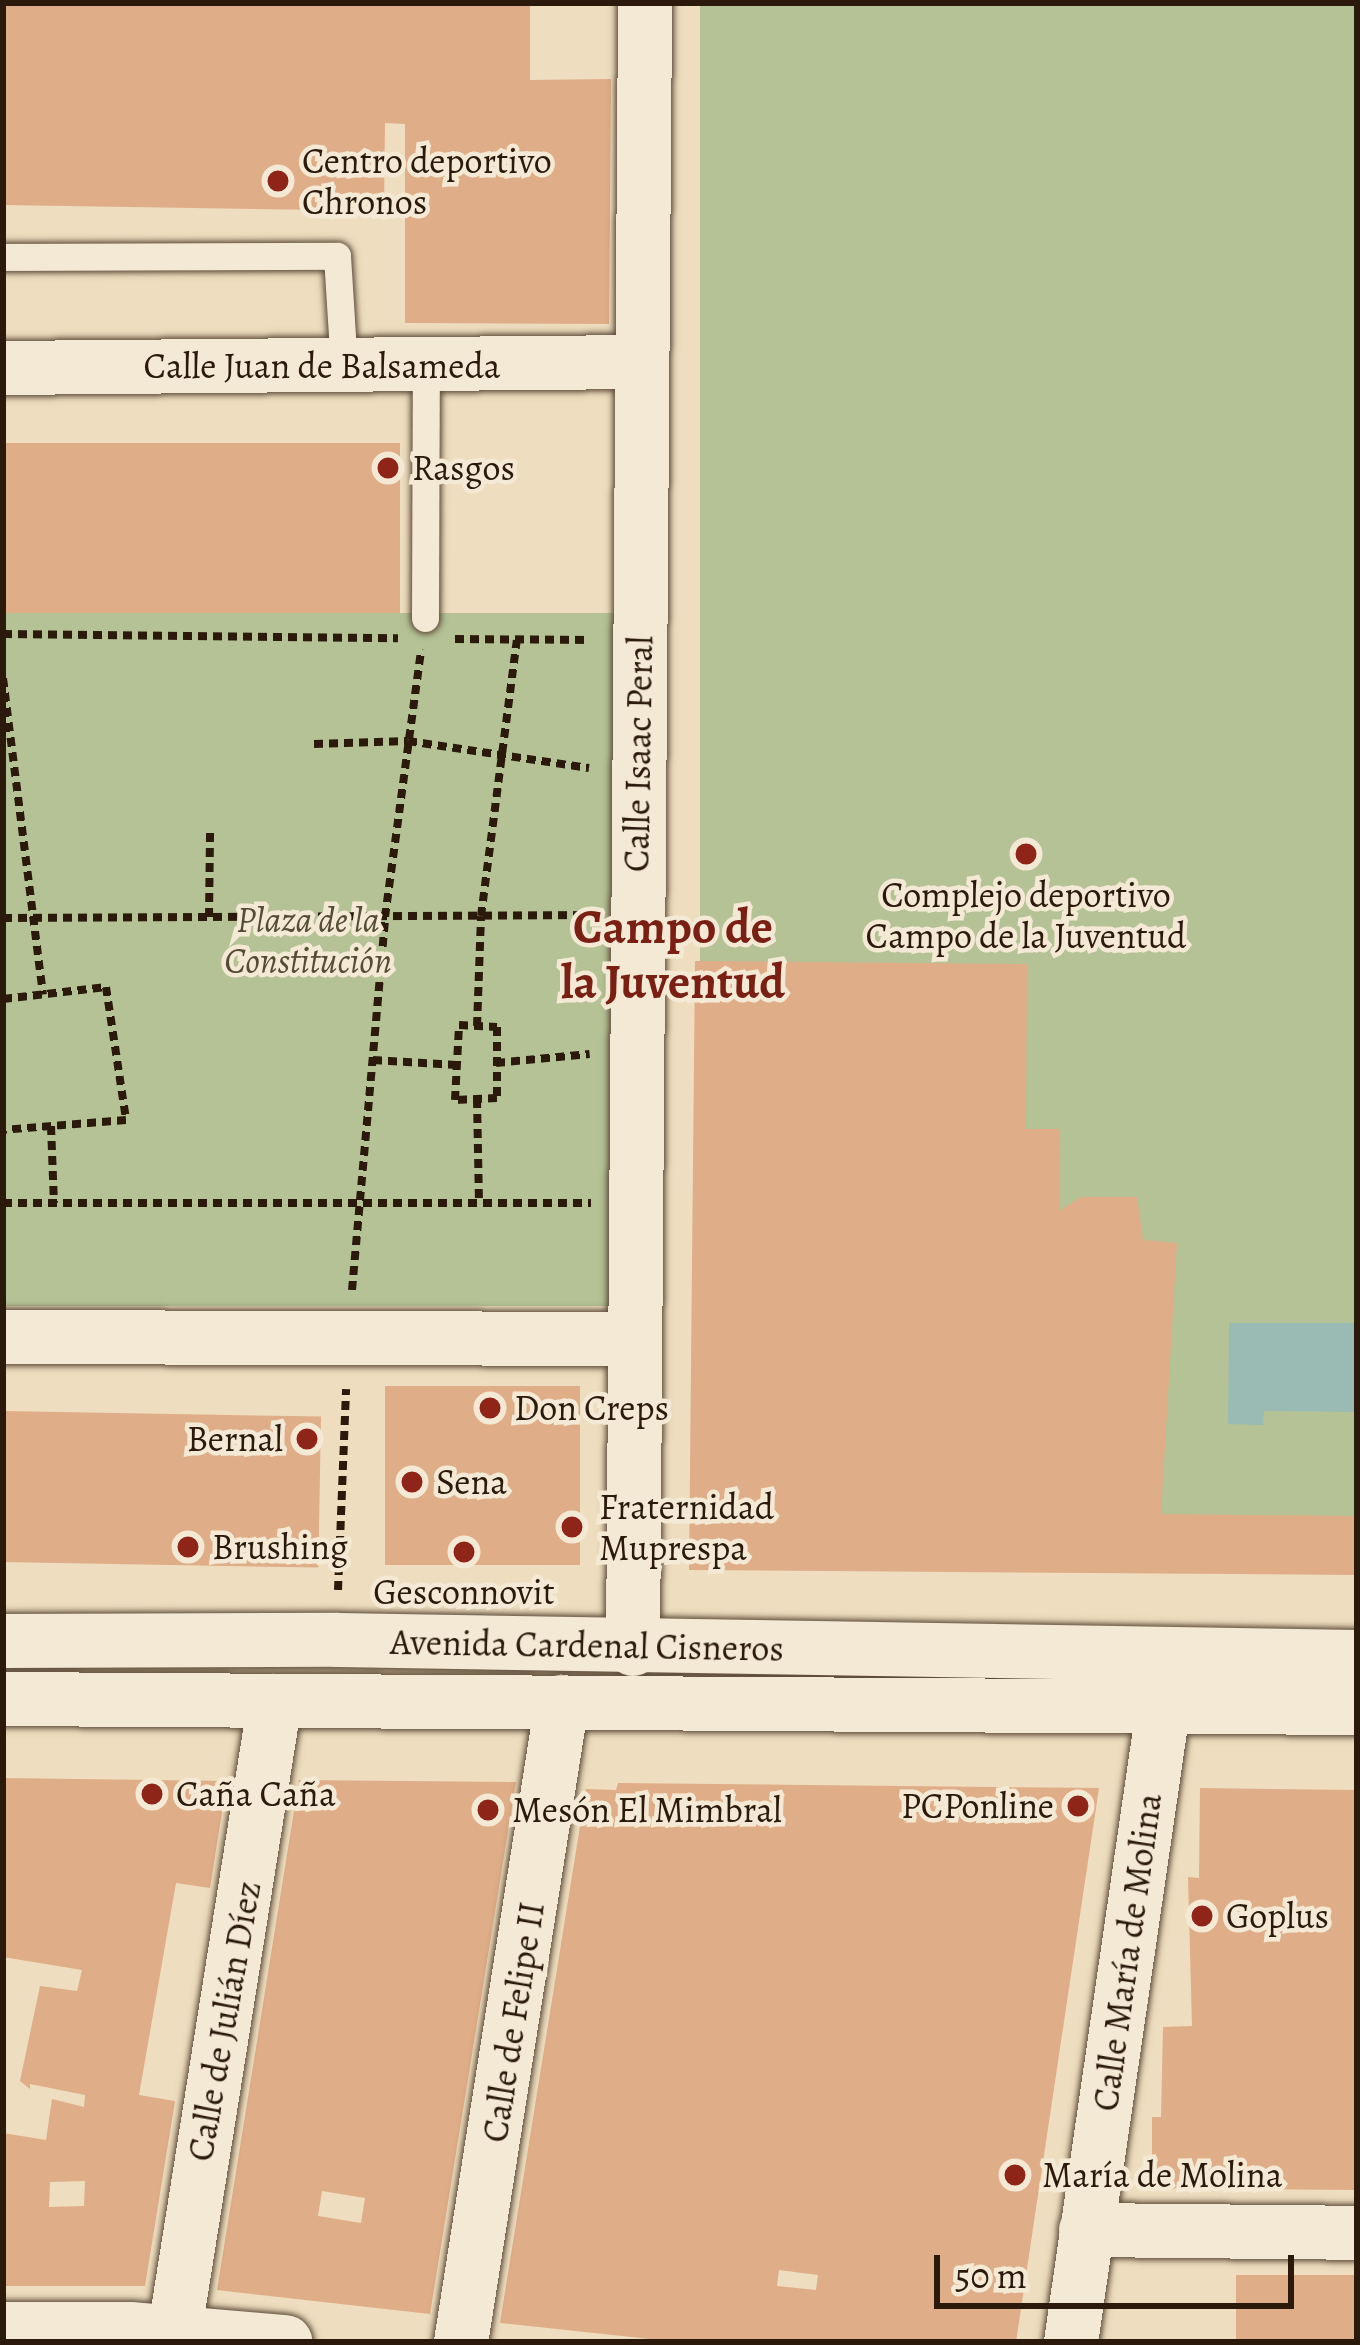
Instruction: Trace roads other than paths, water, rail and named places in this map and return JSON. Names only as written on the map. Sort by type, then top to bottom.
[{"type":"street","name":"Calle Isaac Peral","points":[[634,1649],[632,1339],[645,3]]},
{"type":"street","name":"Calle Juan de Balsameda","points":[[3,368],[640,362]]},
{"type":"street","points":[[3,1337],[632,1339]]},
{"type":"street","name":"Avenida Cardenal Cisneros","points":[[3,1641],[338,1640],[634,1649],[1167,1680],[1357,1708]]},
{"type":"street","name":"Avenida Cardenal Cisneros","points":[[3,1699],[562,1702],[1167,1680],[1357,1657]]},
{"type":"street","name":"Calle María de Molina","points":[[1071,2342],[1167,1680]]},
{"type":"street","name":"Calle de Julián Díez","points":[[172,2337],[275,1701]]},
{"type":"street","name":"Calle de Felipe II","points":[[461,2342],[562,1702]]},
{"type":"street","points":[[1086,2230],[1357,2234]]},
{"type":"street","points":[[3,2329],[285,2342]]},
{"type":"lane","points":[[3,257],[338,256],[344,367]]},
{"type":"lane","points":[[424,628],[426,365]]},
{"type":"water","points":[[1229,1323],[1357,1323],[1357,1412],[1264,1411],[1263,1425],[1228,1424]]},
{"type":"place","name":"Centro deportivo Chronos","points":[[278,181]]},
{"type":"place","name":"Rasgos","points":[[388,468]]},
{"type":"place","name":"Complejo deportivo Campo de la Juventud","points":[[1026,854]]},
{"type":"place","name":"Don Creps","points":[[490,1408]]},
{"type":"place","name":"Bernal","points":[[307,1439]]},
{"type":"place","name":"Sena","points":[[412,1482]]},
{"type":"place","name":"Fraternidad Muprespa","points":[[572,1527]]},
{"type":"place","name":"Brushing","points":[[188,1547]]},
{"type":"place","name":"Gesconnovit","points":[[464,1552]]},
{"type":"place","name":"Caña Caña","points":[[152,1794]]},
{"type":"place","name":"PCPonline","points":[[1078,1806]]},
{"type":"place","name":"Mesón El Mimbral","points":[[488,1810]]},
{"type":"place","name":"Goplus","points":[[1202,1916]]},
{"type":"place","name":"María de Molina","points":[[1015,2175]]},
{"type":"district","name":"Campo de la Juventud","points":[[673,954]]},
{"type":"park label","name":"Plaza de la Constitución","points":[[308,940]]}]
